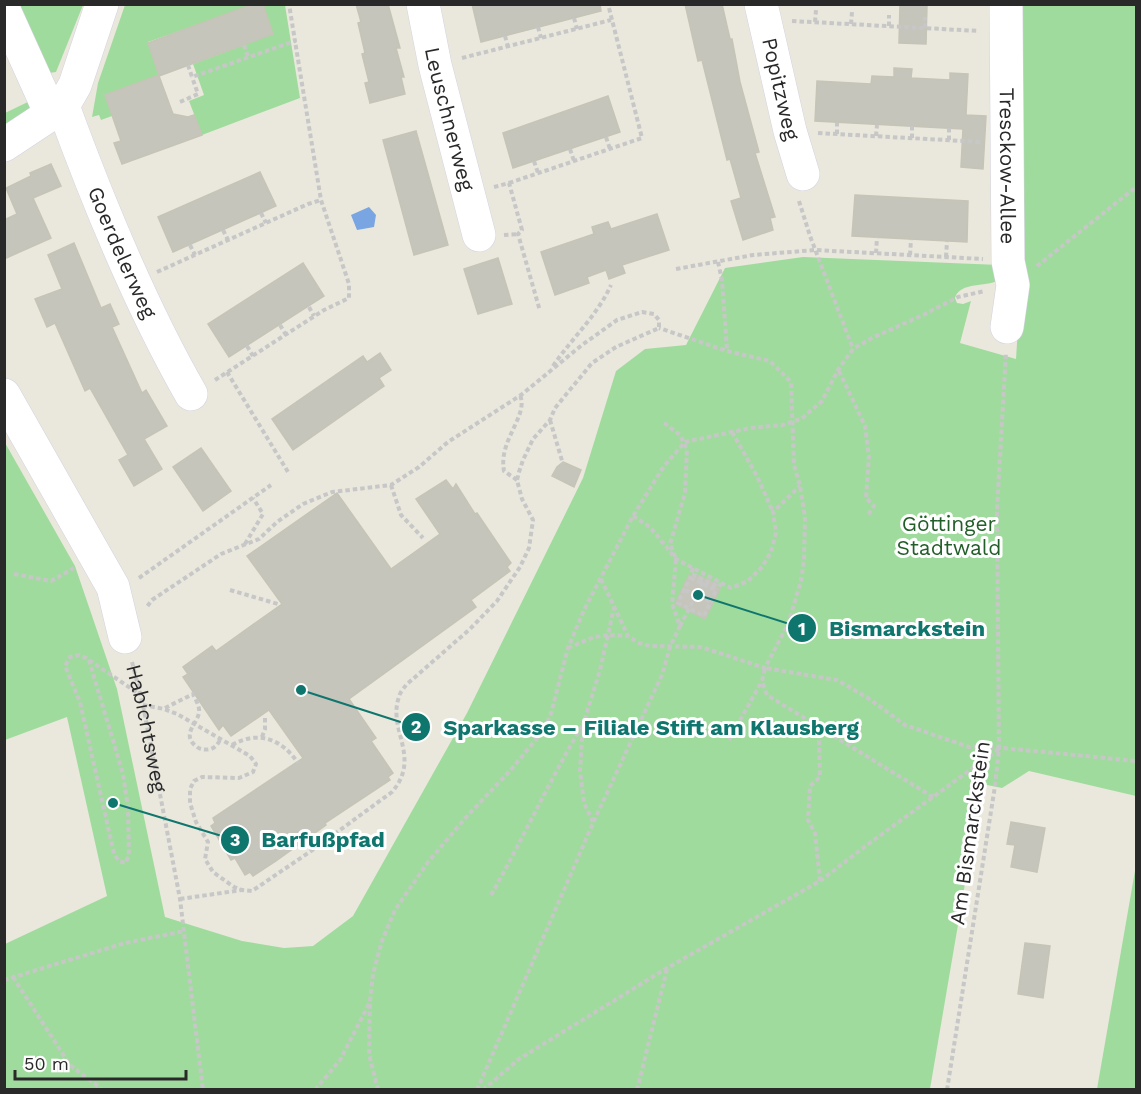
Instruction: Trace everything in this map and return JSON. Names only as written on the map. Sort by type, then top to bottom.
[{"type":"street","points":[[4,145],[57,110],[75,86],[102,4]]},
{"type":"street","name":"Leuschnerweg","points":[[423,4],[435,65],[479,235]]},
{"type":"street","name":"Goerdelerweg","points":[[4,10],[57,110],[164,348],[191,394]]},
{"type":"street","name":"Popitzweg","points":[[762,12],[801,188]]},
{"type":"street","name":"Tresckow-Allee","points":[[1006,19],[1011,273],[1007,327]]},
{"type":"street","name":"Habichtsweg","points":[[4,395],[116,594],[125,637]]},
{"type":"path","points":[[288,472],[227,372],[314,316],[349,298],[349,284],[321,200],[289,4]]},
{"type":"path","points":[[468,195],[642,138],[608,4]]},
{"type":"path","points":[[815,22],[816,10]]},
{"type":"path","points":[[762,12],[815,22],[925,28],[1006,19]]},
{"type":"path","points":[[851,24],[852,12]]},
{"type":"path","points":[[889,26],[890,15]]},
{"type":"path","points":[[925,17],[925,28]]},
{"type":"path","points":[[574,18],[577,29]]},
{"type":"path","points":[[435,65],[611,20]]},
{"type":"path","points":[[538,27],[541,38]]},
{"type":"path","points":[[505,36],[508,47]]},
{"type":"path","points":[[192,77],[295,41]]},
{"type":"path","points":[[244,45],[248,57]]},
{"type":"path","points":[[180,102],[198,94],[188,65]]},
{"type":"path","points":[[837,123],[837,134]]},
{"type":"path","points":[[876,136],[877,125]]},
{"type":"path","points":[[912,126],[912,138]]},
{"type":"path","points":[[949,126],[949,140]]},
{"type":"path","points":[[790,131],[1008,144]]},
{"type":"path","points":[[606,137],[610,149]]},
{"type":"path","points":[[570,149],[574,161]]},
{"type":"path","points":[[534,161],[538,173]]},
{"type":"path","points":[[509,183],[522,230],[518,234],[540,311]]},
{"type":"path","points":[[378,1089],[369,1054],[370,1001],[382,941],[395,910],[428,861],[509,772],[543,730],[550,717],[568,648],[633,516],[664,466],[685,442],[793,423],[801,419],[822,400],[838,370],[854,349],[870,339],[1011,273],[1137,187]]},
{"type":"path","points":[[801,188],[815,250],[854,349]]},
{"type":"path","points":[[152,274],[321,200]]},
{"type":"path","points":[[261,213],[266,223]]},
{"type":"path","points":[[223,230],[228,240]]},
{"type":"path","points":[[876,253],[877,237]]},
{"type":"path","points":[[910,255],[911,239]]},
{"type":"path","points":[[946,257],[947,241]]},
{"type":"path","points":[[190,245],[195,255]]},
{"type":"path","points":[[676,269],[753,255],[815,250],[946,257],[1011,273]]},
{"type":"path","points":[[718,262],[722,280],[727,351]]},
{"type":"path","points":[[549,371],[565,348],[592,318],[611,285]]},
{"type":"path","points":[[309,307],[314,316]]},
{"type":"path","points":[[125,637],[152,600],[221,554],[260,539],[277,522],[303,504],[332,492],[391,485],[419,467],[447,442],[520,395],[617,320],[642,312],[654,314],[659,320],[659,328]]},
{"type":"path","points":[[280,325],[286,335]]},
{"type":"path","name":"Am Bismarckstein","points":[[947,1089],[992,809],[999,749],[997,510],[1007,327]]},
{"type":"path","points":[[180,899],[242,890],[252,891],[314,849],[392,792],[400,783],[404,770],[405,750],[399,727],[397,708],[399,696],[406,684],[470,629],[497,600],[520,567],[529,548],[533,520],[522,499],[517,480],[522,459],[534,439],[550,420],[555,408],[592,363],[616,347],[659,328],[727,351],[770,361],[791,382],[794,465],[805,516],[801,581],[788,624],[765,668],[762,681],[729,740]]},
{"type":"path","points":[[247,346],[253,356]]},
{"type":"path","points":[[838,370],[865,426],[869,457],[866,498],[874,506],[868,515]]},
{"type":"path","points":[[517,480],[504,471],[502,459],[508,438],[522,409],[523,402],[520,395]]},
{"type":"path","points":[[550,420],[563,464]]},
{"type":"path","points":[[663,422],[680,435],[687,449],[685,493],[670,544],[676,559],[672,604],[680,626]]},
{"type":"path","points":[[633,516],[650,527],[676,559],[731,588],[748,581],[762,567],[771,552],[776,533],[773,512],[757,476],[732,432]]},
{"type":"path","points":[[116,594],[271,485]]},
{"type":"path","points":[[391,485],[401,515],[423,538]]},
{"type":"path","points":[[773,512],[800,486]]},
{"type":"path","points":[[244,545],[263,514],[253,498]]},
{"type":"path","points":[[14,574],[51,581],[95,556]]},
{"type":"path","points":[[693,568],[691,574],[703,582],[716,590],[704,616],[678,603],[690,578],[703,582],[719,587],[722,583]]},
{"type":"path","points":[[600,579],[628,636]]},
{"type":"path","points":[[477,1089],[593,823],[662,675],[670,647],[703,582]]},
{"type":"path","points":[[230,590],[278,604]]},
{"type":"path","points":[[685,590],[710,602]]},
{"type":"path","points":[[593,823],[584,803],[580,770],[583,725],[600,670],[614,606]]},
{"type":"path","points":[[568,648],[594,637],[608,635],[628,636],[639,643],[651,646],[701,647],[765,668],[837,680],[868,698],[905,725],[969,747],[1137,761]]},
{"type":"path","name":"Habichtsweg","points":[[125,637],[143,705],[180,899],[203,1089]]},
{"type":"path","points":[[89,660],[123,774],[128,807],[129,856],[125,862],[119,861],[114,854],[80,702],[65,666],[70,657],[80,655],[89,660],[140,694]]},
{"type":"path","points":[[762,681],[767,695],[933,797]]},
{"type":"path","points":[[164,709],[192,694],[200,708],[190,729],[190,739],[197,747],[205,750],[214,748],[221,738]]},
{"type":"path","points":[[143,705],[164,709],[221,738],[250,756],[256,764],[253,772],[239,778],[202,777],[194,781],[190,789],[190,803],[196,822],[208,842],[205,859],[213,872],[242,890]]},
{"type":"path","points":[[262,737],[266,715]]},
{"type":"path","points":[[491,895],[557,768],[583,725]]},
{"type":"path","points":[[820,881],[815,833],[808,820],[810,786],[820,777],[819,738],[822,730]]},
{"type":"path","points":[[232,745],[241,740],[262,737],[283,745],[298,763]]},
{"type":"path","points":[[483,1089],[519,1059],[667,968],[820,881],[999,749]]},
{"type":"path","points":[[4,980],[125,943],[185,931]]},
{"type":"path","points":[[637,1089],[667,968]]},
{"type":"path","points":[[13,977],[70,1065],[103,1089]]},
{"type":"path","points":[[315,1089],[340,1060],[370,1001]]},
{"type":"green space","points":[[18,5],[83,5],[56,72],[49,73]]},
{"type":"green space","points":[[125,5],[253,5],[148,42],[159,76],[105,95],[112,116],[101,120],[99,115],[92,117],[98,83]]},
{"type":"green space","points":[[263,5],[285,5],[300,98],[202,135],[189,101],[204,95],[193,64],[273,34]]},
{"type":"green space","name":"Göttinger Stadtwald","points":[[1014,5],[1136,5],[1136,796],[1029,771],[1002,788],[982,784],[930,1089],[5,1089],[5,944],[107,896],[67,717],[5,740],[4,441],[75,566],[117,689],[165,917],[242,941],[284,948],[313,946],[353,916],[467,713],[583,478],[616,371],[645,349],[686,345],[725,268],[803,257],[1000,265],[1001,279],[962,289],[955,298],[957,303],[963,304],[971,301],[960,343],[1016,359],[1020,295]]},
{"type":"green space","points":[[36,98],[39,100],[5,129],[5,113]]},
{"type":"green space","points":[[1136,865],[1136,1089],[1097,1089]]},
{"type":"water","points":[[369,207],[376,215],[374,227],[357,230],[351,215]]},
{"type":"building","points":[[253,4],[263,4],[273,34],[159,76],[173,114],[188,117],[194,115],[202,135],[122,164],[114,143],[121,141],[105,95],[159,75],[148,43]]},
{"type":"building","points":[[356,4],[388,4],[400,48],[396,48],[404,77],[401,77],[405,94],[370,103],[365,83],[369,82],[362,54],[365,53],[358,23],[361,22]]},
{"type":"building","points":[[472,4],[600,4],[601,11],[481,42]]},
{"type":"building","points":[[685,4],[722,4],[730,39],[732,39],[740,82],[759,152],[755,153],[775,217],[770,218],[773,230],[743,240],[731,201],[741,198],[730,159],[727,160],[702,60],[698,61]]},
{"type":"building","points":[[900,4],[927,4],[926,44],[899,43]]},
{"type":"building","points":[[894,68],[912,69],[911,78],[950,80],[950,73],[968,74],[966,115],[986,116],[983,169],[961,167],[963,129],[815,121],[817,81],[871,84],[872,76],[894,77]]},
{"type":"building","points":[[608,96],[620,132],[513,168],[503,133]]},
{"type":"building","points":[[416,131],[448,245],[414,255],[383,140]]},
{"type":"building","points":[[51,164],[61,186],[33,198],[51,238],[4,259],[4,220],[17,214],[6,188],[31,176],[30,173]]},
{"type":"building","points":[[260,172],[276,206],[173,252],[158,217]]},
{"type":"building","points":[[855,195],[968,201],[967,242],[852,236]]},
{"type":"building","points":[[657,214],[669,250],[622,265],[625,273],[609,279],[606,270],[587,277],[589,283],[555,295],[541,252],[594,234],[592,227],[608,222],[611,229]]},
{"type":"building","points":[[74,243],[101,308],[110,304],[119,324],[112,327],[142,393],[146,390],[167,426],[144,439],[162,469],[134,486],[119,460],[128,455],[90,388],[85,391],[55,323],[47,327],[35,299],[62,289],[48,255]]},
{"type":"building","points":[[498,258],[512,304],[478,314],[464,269]]},
{"type":"building","points":[[303,263],[324,296],[229,357],[208,324]]},
{"type":"building","points":[[380,353],[391,370],[379,378],[384,386],[293,450],[272,419],[363,356],[367,362]]},
{"type":"building","points":[[201,448],[231,491],[203,511],[173,467]]},
{"type":"building","points":[[563,462],[581,470],[574,487],[552,476]]},
{"type":"building","points":[[446,480],[453,489],[456,484],[475,514],[477,513],[511,563],[507,567],[510,571],[471,600],[476,607],[349,699],[376,738],[371,741],[393,773],[388,777],[390,780],[325,823],[326,825],[276,861],[253,876],[250,872],[245,875],[235,858],[231,860],[211,826],[215,823],[213,818],[303,758],[269,710],[231,736],[223,725],[219,730],[183,677],[188,674],[183,667],[212,646],[216,651],[282,604],[247,556],[337,493],[391,569],[440,534],[416,499]]},
{"type":"building","points":[[695,574],[717,584],[716,587],[720,589],[705,619],[675,604],[689,575],[693,577]]},
{"type":"building","points":[[1011,822],[1045,828],[1037,872],[1011,867],[1015,845],[1007,844]]},
{"type":"building","points":[[1025,943],[1050,946],[1043,998],[1018,994]]},
{"type":"place","name":"Bismarckstein","points":[[698,595]]},
{"type":"place","name":"Sparkasse – Filiale Stift am Klausberg","points":[[301,690]]},
{"type":"place","name":"Barfußpfad","points":[[113,803]]}]
